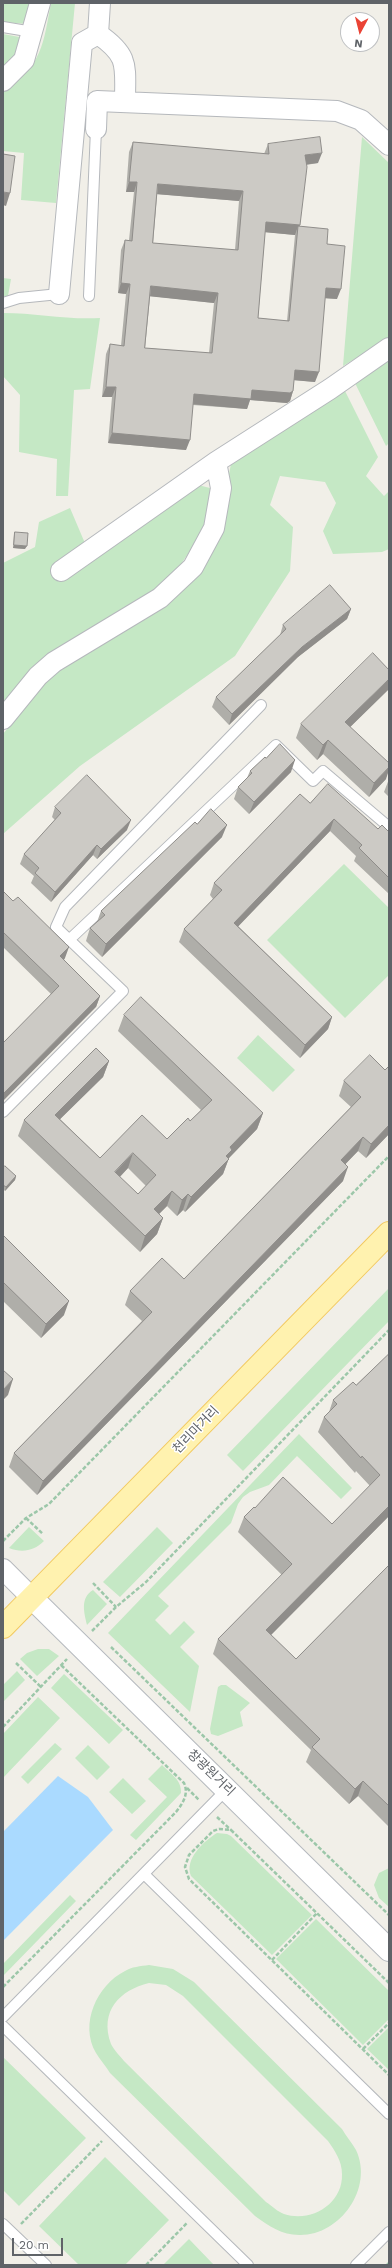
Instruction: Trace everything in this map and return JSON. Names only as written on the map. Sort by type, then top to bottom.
[{"type":"main road","name":"천리마거리","points":[[3,1628],[389,1233]]},
{"type":"main road","name":"창광원거리","points":[[32,1598],[389,1950]]},
{"type":"street","points":[[3,81],[24,60],[40,3]]},
{"type":"street","points":[[98,34],[100,3]]},
{"type":"street","points":[[98,34],[115,46],[125,65],[125,102]]},
{"type":"street","points":[[59,294],[82,43],[98,34]]},
{"type":"street","points":[[96,129],[97,101],[337,111],[361,120],[389,145]]},
{"type":"street","points":[[61,571],[216,462],[330,389],[389,348]]},
{"type":"street","points":[[3,719],[38,676],[54,662],[160,598],[193,567],[214,528],[221,488],[216,462]]},
{"type":"street","points":[[3,1569],[32,1598]]},
{"type":"lane","points":[[3,27],[33,32]]},
{"type":"lane","points":[[89,296],[96,129]]},
{"type":"lane","points":[[3,303],[19,298],[59,294]]},
{"type":"lane","points":[[3,1112],[123,991],[56,927],[65,907],[261,706]]},
{"type":"lane","points":[[69,940],[276,745],[313,781],[323,770],[389,827]]},
{"type":"lane","points":[[3,2017],[227,1789]]},
{"type":"lane","points":[[144,1874],[389,2114]]},
{"type":"lane","points":[[3,2026],[248,2265]]},
{"type":"lane","points":[[3,2224],[46,2265]]},
{"type":"lane","points":[[361,2263],[389,2232]]},
{"type":"path","points":[[3,1541],[26,1518],[49,1504],[389,1156]]},
{"type":"path","points":[[100,1635],[94,1630],[116,1607],[146,1582],[389,1330]]},
{"type":"path","points":[[26,1518],[43,1534]]},
{"type":"path","points":[[93,1583],[116,1607]]},
{"type":"path","points":[[111,1646],[389,1915]]},
{"type":"path","points":[[16,1663],[41,1687]]},
{"type":"path","points":[[3,1727],[61,1666],[184,1783],[186,1795],[176,1812],[3,1987]]},
{"type":"path","points":[[389,1983],[236,1833],[224,1828],[213,1831],[189,1855],[186,1873],[189,1879],[389,2075]]},
{"type":"path","points":[[272,1960],[318,1913]]},
{"type":"path","points":[[363,2049],[389,2023]]},
{"type":"path","points":[[12,2233],[111,2132]]},
{"type":"path","points":[[146,2265],[196,2214]]},
{"type":"green space","points":[[3,3],[36,3],[27,24],[3,22]]},
{"type":"green space","points":[[51,3],[75,3],[56,203],[21,200],[24,153],[3,151],[3,86],[16,80],[26,72],[39,53],[46,29]]},
{"type":"green space","points":[[3,34],[25,38],[16,59],[3,71]]},
{"type":"green space","points":[[362,137],[389,163],[389,338],[343,366]]},
{"type":"green space","points":[[3,278],[11,279],[8,296],[3,296]]},
{"type":"green space","points":[[3,313],[76,318],[100,318],[90,389],[74,390],[68,496],[56,496],[57,459],[19,452],[20,395],[3,376]]},
{"type":"green space","points":[[389,359],[389,443],[386,446],[353,379]]},
{"type":"green space","points":[[343,387],[378,457],[366,476],[384,496],[389,491],[389,549],[382,552],[333,554],[323,531],[336,503],[325,482],[280,476],[270,505],[293,527],[290,571],[235,656],[80,766],[3,834],[3,734],[46,681],[60,668],[167,604],[228,479],[232,459]]},
{"type":"green space","points":[[198,485],[210,488],[212,503],[206,527],[173,576],[3,705],[3,563],[35,547],[39,522],[70,508],[87,548],[51,572],[60,579]]},
{"type":"green space","points":[[344,864],[389,908],[389,975],[345,1018],[267,940]]},
{"type":"green space","points":[[258,1035],[295,1070],[273,1092],[237,1058]]},
{"type":"green space","points":[[389,1288],[389,1321],[243,1471],[227,1455]]},
{"type":"green space","points":[[299,1434],[352,1488],[341,1499],[297,1456],[269,1485],[250,1492],[243,1497],[238,1504],[231,1523],[158,1596],[169,1606],[155,1620],[170,1635],[184,1621],[195,1632],[180,1647],[199,1666],[190,1712],[108,1633]]},
{"type":"green space","points":[[29,1527],[44,1541],[32,1549],[23,1551],[9,1548]]},
{"type":"green space","points":[[157,1527],[173,1543],[120,1597],[103,1582]]},
{"type":"green space","points":[[93,1590],[107,1604],[87,1625],[84,1606],[86,1597]]},
{"type":"green space","points":[[38,1649],[49,1649],[59,1656],[37,1676],[20,1659],[27,1653]]},
{"type":"green space","points":[[17,1671],[25,1680],[3,1702],[3,1685]]},
{"type":"green space","points":[[64,1674],[123,1730],[109,1744],[51,1688]]},
{"type":"green space","points":[[221,1685],[226,1685],[250,1703],[240,1712],[243,1726],[218,1736],[211,1734],[210,1729],[218,1687]]},
{"type":"green space","points":[[38,1697],[60,1718],[3,1778],[3,1734]]},
{"type":"green space","points":[[55,1743],[62,1749],[28,1784],[21,1777]]},
{"type":"green space","points":[[88,1745],[110,1767],[97,1780],[75,1758]]},
{"type":"green space","points":[[162,1765],[178,1781],[181,1788],[181,1793],[136,1840],[130,1835],[167,1797],[148,1779]]},
{"type":"green space","points":[[123,1778],[146,1801],[132,1814],[109,1792]]},
{"type":"green space","points":[[217,1833],[231,1836],[312,1915],[272,1955],[191,1876],[190,1863],[196,1851]]},
{"type":"green space","points":[[389,1868],[389,1907],[379,1898],[374,1885],[379,1873]]},
{"type":"green space","points":[[70,1895],[76,1901],[3,1976],[3,1964]]},
{"type":"green space","points":[[316,1919],[389,1991],[389,2019],[363,2045],[276,1959]]},
{"type":"green space","points":[[149,1965],[173,1969],[194,1982],[342,2129],[356,2150],[360,2165],[360,2179],[357,2194],[350,2207],[340,2219],[328,2227],[314,2233],[299,2235],[287,2233],[265,2223],[255,2216],[110,2073],[99,2058],[91,2042],[89,2030],[90,2018],[94,2006],[99,1995],[115,1977],[130,1969]],"holes":[[[149,1983],[166,1985],[183,1996],[328,2141],[336,2152],[342,2169],[341,2185],[337,2194],[324,2209],[305,2216],[294,2216],[284,2214],[266,2202],[124,2061],[111,2044],[108,2032],[110,2012],[121,1997],[129,1991]]]},
{"type":"green space","points":[[389,2027],[389,2070],[367,2049]]},
{"type":"green space","points":[[3,2057],[86,2138],[19,2206],[3,2190]]},
{"type":"green space","points":[[105,2157],[169,2220],[125,2265],[79,2265],[39,2226]]},
{"type":"green space","points":[[189,2239],[214,2265],[163,2265]]},
{"type":"water","points":[[58,1776],[88,1797],[113,1830],[3,1941],[3,1832]]},
{"type":"building","points":[[320,137],[322,153],[305,155],[307,167],[300,225],[266,222],[258,318],[289,321],[298,226],[328,229],[327,244],[345,246],[341,289],[326,288],[319,372],[295,370],[293,391],[290,393],[252,390],[251,399],[194,394],[190,440],[112,433],[116,387],[106,387],[110,344],[124,346],[130,284],[121,283],[125,240],[132,241],[137,182],[129,182],[133,142],[269,154],[268,144]],"holes":[[[158,184],[243,191],[238,250],[153,243]],[[151,286],[218,293],[212,353],[145,348]]]},
{"type":"building","points":[[3,154],[15,156],[10,193],[3,192]]},
{"type":"building","points":[[15,532],[28,533],[27,546],[14,545]]},
{"type":"building","points":[[330,585],[351,609],[302,647],[232,714],[216,697],[286,629],[283,625]]},
{"type":"building","points":[[373,653],[389,670],[389,679],[345,722],[389,763],[389,767],[374,783],[328,740],[323,745],[301,724]]},
{"type":"building","points":[[280,744],[295,760],[254,802],[238,787],[252,773],[250,771]]},
{"type":"building","points":[[87,775],[131,820],[101,849],[97,845],[55,892],[35,873],[39,868],[24,854],[61,813],[55,807]]},
{"type":"building","points":[[328,784],[378,829],[382,825],[389,832],[389,878],[359,848],[362,845],[334,819],[234,923],[332,1017],[305,1045],[184,929],[222,890],[214,883],[300,794],[310,803]]},
{"type":"building","points":[[211,809],[227,825],[106,944],[90,928],[105,915],[101,911],[195,822],[197,824]]},
{"type":"building","points":[[3,891],[13,901],[18,897],[69,947],[60,956],[100,996],[3,1094],[3,1043],[59,986],[3,932]]},
{"type":"building","points":[[141,997],[263,1113],[230,1147],[232,1150],[226,1156],[229,1159],[191,1197],[188,1194],[182,1200],[172,1191],[154,1209],[163,1218],[145,1236],[24,1120],[96,1048],[109,1061],[55,1115],[100,1158],[142,1115],[167,1139],[188,1118],[190,1121],[212,1100],[124,1015]],"holes":[[[133,1153],[156,1175],[138,1194],[115,1172]]]},
{"type":"building","points":[[370,1055],[385,1070],[389,1066],[389,1125],[371,1144],[363,1137],[341,1160],[348,1167],[43,1481],[14,1453],[152,1312],[130,1291],[162,1258],[184,1279],[361,1097],[344,1081]]},
{"type":"building","points":[[5,1166],[16,1176],[6,1187],[3,1185],[3,1168]]},
{"type":"building","points":[[3,1235],[69,1301],[46,1324],[3,1282]]},
{"type":"building","points":[[389,1354],[389,1506],[266,1630],[296,1659],[389,1565],[389,1806],[363,1781],[355,1789],[312,1747],[320,1739],[218,1639],[292,1564],[244,1517],[254,1507],[255,1508],[283,1477],[332,1524],[380,1475],[362,1456],[361,1458],[324,1417],[337,1404],[333,1400],[353,1382],[356,1385]]},
{"type":"building","points":[[3,1370],[13,1379],[3,1390]]}]
